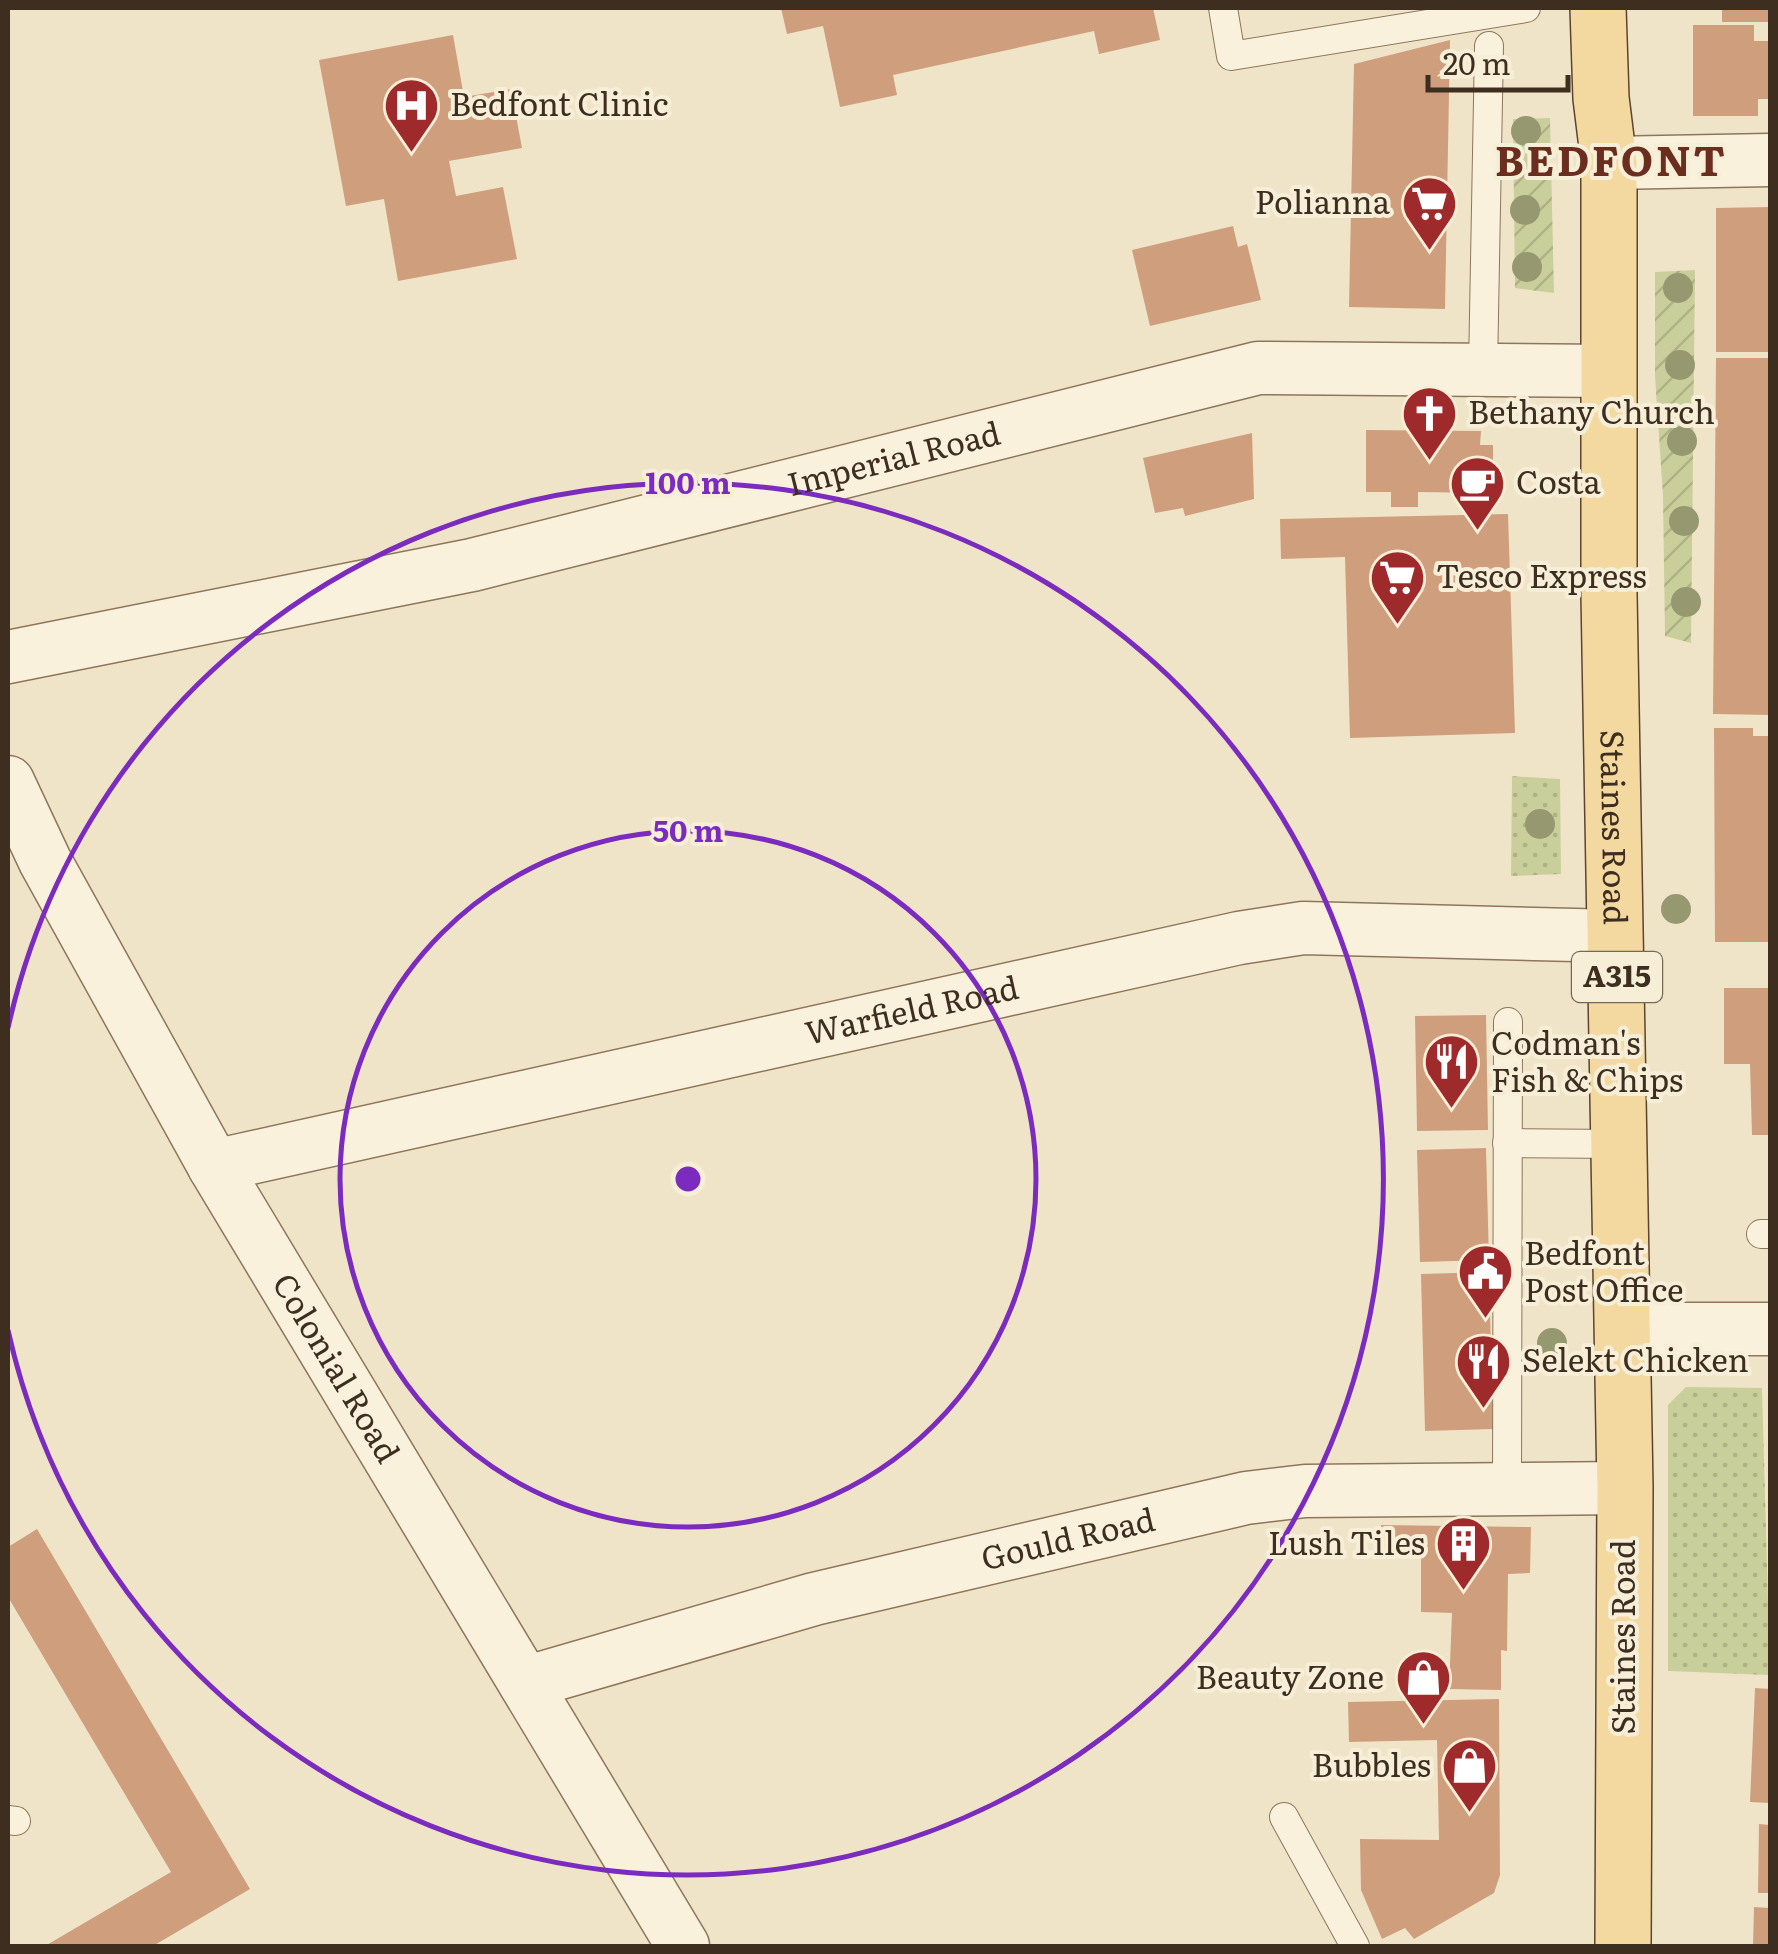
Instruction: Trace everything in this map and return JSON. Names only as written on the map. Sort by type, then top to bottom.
[{"type":"main road","name":"Staines Road","points":[[1598,8],[1601,98],[1609,163],[1609,583],[1624,1329],[1623,1946]]},
{"type":"street","points":[[1609,163],[1770,160]]},
{"type":"street","name":"Imperial Road","points":[[8,658],[472,565],[1258,368],[1609,370]]},
{"type":"street","name":"Colonial Road","points":[[8,782],[46,861],[214,1166],[683,1946]]},
{"type":"street","name":"Warfield Road","points":[[214,1166],[1239,938],[1303,928],[1616,936]]},
{"type":"street","points":[[1624,1329],[1770,1329]]},
{"type":"street","name":"Gould Road","points":[[525,1684],[814,1598],[1246,1498],[1305,1491],[1625,1488]]},
{"type":"lane","points":[[1222,8],[1231,56],[1526,8]]},
{"type":"lane","points":[[1483,369],[1488,46]]},
{"type":"lane","points":[[1508,1022],[1508,1489]]},
{"type":"lane","points":[[1507,1143],[1621,1144]]},
{"type":"lane","points":[[1284,1817],[1355,1946]]},
{"type":"green space","points":[[1550,118],[1554,293],[1515,288],[1513,119]]},
{"type":"green space","points":[[1695,270],[1691,643],[1665,636],[1655,272]]},
{"type":"green space","points":[[1512,776],[1560,779],[1561,874],[1511,876]]},
{"type":"green space","points":[[1686,1387],[1762,1388],[1770,1675],[1668,1671],[1668,1405]]},
{"type":"building","points":[[781,8],[1153,8],[1160,40],[1099,54],[1094,31],[893,75],[897,95],[840,107],[823,26],[787,34]]},
{"type":"building","points":[[1722,8],[1770,8],[1770,22],[1722,22]]},
{"type":"building","points":[[1693,25],[1754,25],[1754,41],[1770,41],[1770,99],[1758,99],[1758,116],[1693,116]]},
{"type":"building","name":"Bedfont Clinic","points":[[453,35],[464,97],[511,89],[522,148],[449,161],[456,196],[503,187],[517,259],[398,281],[384,199],[346,206],[319,60]]},
{"type":"building","points":[[1450,40],[1445,309],[1349,307],[1354,64]]},
{"type":"building","points":[[1770,207],[1770,352],[1716,352],[1716,208]]},
{"type":"building","points":[[1233,226],[1238,247],[1247,244],[1261,300],[1150,326],[1132,250]]},
{"type":"building","points":[[1716,358],[1770,358],[1770,715],[1713,714]]},
{"type":"building","name":"Bethany Church","points":[[1366,430],[1481,431],[1480,445],[1493,445],[1493,479],[1482,479],[1482,493],[1418,492],[1418,507],[1391,507],[1391,492],[1366,492]]},
{"type":"building","points":[[1252,433],[1254,499],[1185,516],[1183,508],[1155,513],[1143,458]]},
{"type":"building","points":[[1508,514],[1515,733],[1350,738],[1345,557],[1281,559],[1280,519]]},
{"type":"building","points":[[1714,728],[1753,728],[1753,736],[1770,736],[1770,942],[1715,942]]},
{"type":"building","points":[[1724,988],[1770,988],[1770,1135],[1752,1135],[1750,1064],[1724,1064]]},
{"type":"building","points":[[1486,1015],[1488,1130],[1417,1131],[1415,1016]]},
{"type":"building","points":[[1486,1148],[1489,1260],[1420,1262],[1417,1150]]},
{"type":"building","points":[[1489,1272],[1493,1429],[1425,1431],[1421,1274]]},
{"type":"building","points":[[1381,1525],[1531,1527],[1530,1573],[1508,1574],[1507,1651],[1501,1650],[1501,1690],[1449,1689],[1452,1613],[1421,1612],[1421,1556],[1381,1556]]},
{"type":"building","points":[[37,1529],[250,1889],[153,1946],[45,1946],[171,1872],[8,1597],[8,1547]]},
{"type":"building","points":[[1755,1688],[1770,1689],[1770,1803],[1750,1802]]},
{"type":"building","points":[[1499,1699],[1500,1875],[1494,1893],[1414,1939],[1405,1928],[1382,1939],[1361,1890],[1360,1839],[1439,1840],[1437,1740],[1349,1742],[1348,1702]]},
{"type":"building","points":[[1759,1824],[1770,1825],[1770,1893],[1758,1893]]},
{"type":"building","points":[[1754,1907],[1770,1908],[1770,1946],[1753,1946]]},
{"type":"place","name":"Bedfont Clinic","points":[[411,154]]},
{"type":"place","name":"Polianna","points":[[1429,252]]},
{"type":"place","name":"Bethany Church","points":[[1429,462]]},
{"type":"place","name":"Costa","points":[[1477,532]]},
{"type":"place","name":"Tesco Express","points":[[1397,626]]},
{"type":"place","name":"Codman's Fish & Chips","points":[[1452,1111]]},
{"type":"place","name":"Bedfont Post Office","points":[[1485,1321]]},
{"type":"place","name":"Selekt Chicken","points":[[1483,1410]]},
{"type":"place","name":"Lush Tiles","points":[[1464,1593]]},
{"type":"place","name":"Beauty Zone","points":[[1423,1727]]},
{"type":"place","name":"Bubbles","points":[[1470,1815]]},
{"type":"district","name":"BEDFONT","points":[[1611,161]]}]
